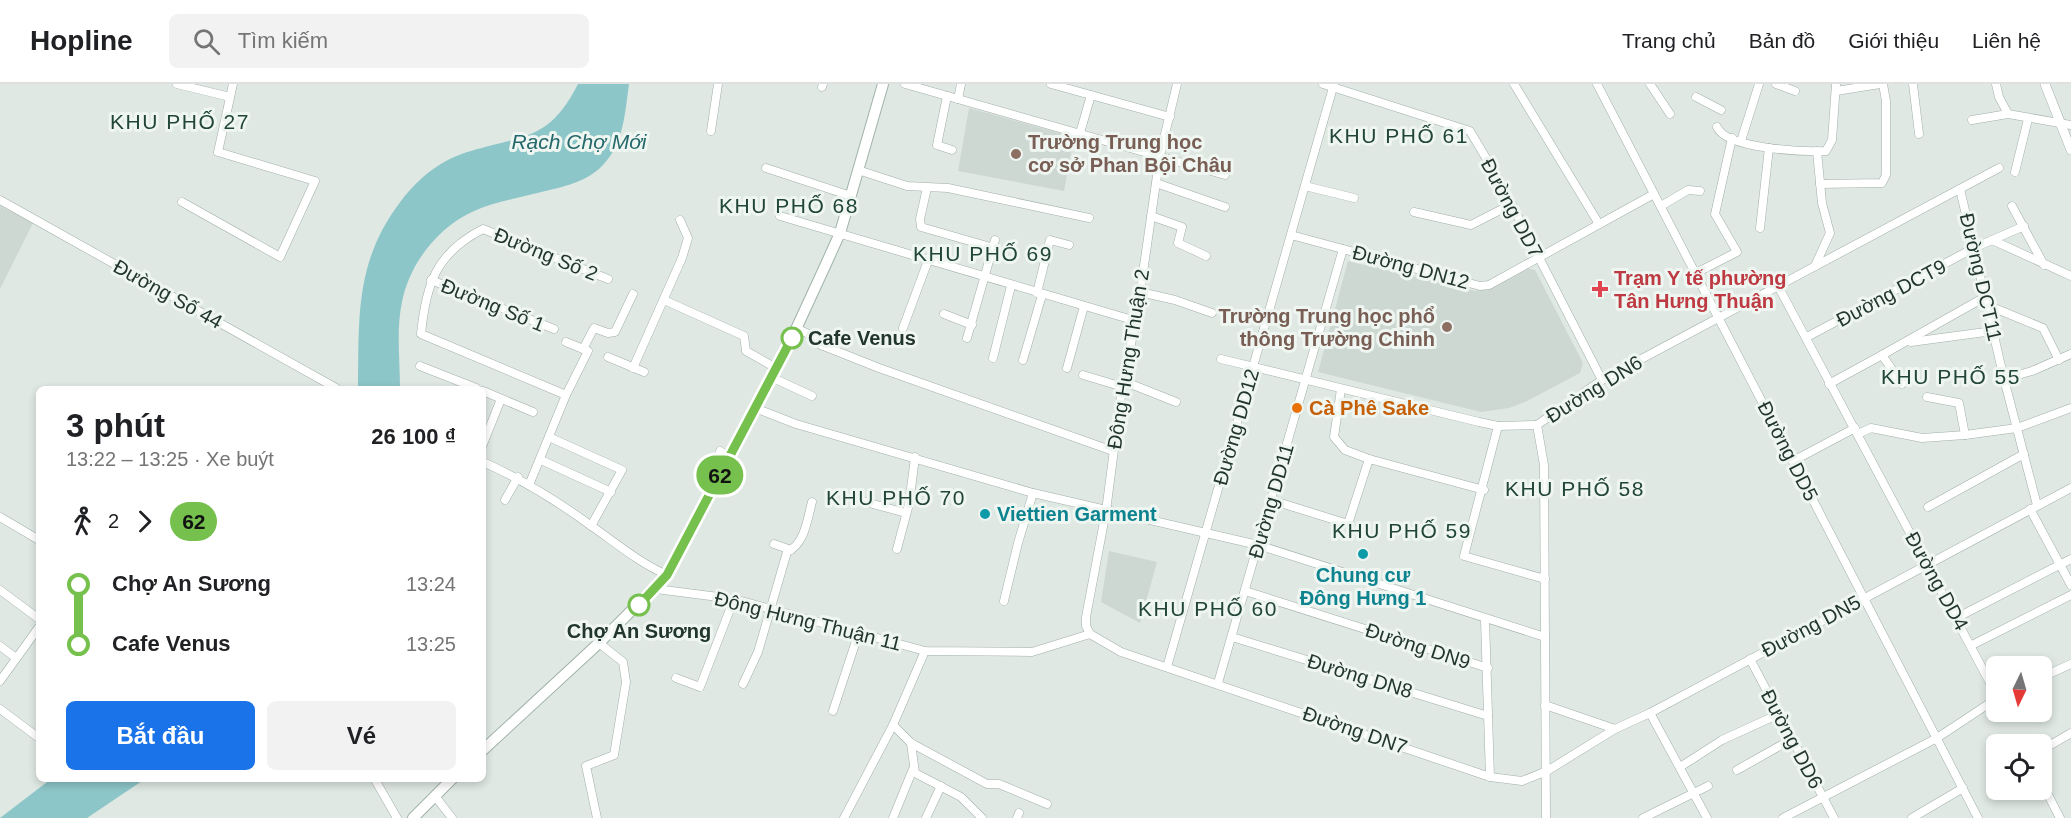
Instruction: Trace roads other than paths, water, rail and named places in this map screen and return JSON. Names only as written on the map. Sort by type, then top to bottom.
[{"type":"main road","points":[[486,747],[656,589],[667,575],[725,454],[755,408],[774,373],[840,233],[883,84]]},
{"type":"main road","points":[[413,818],[449,782]]},
{"type":"street","points":[[177,84],[230,97]]},
{"type":"street","points":[[182,202],[280,257],[308,202],[315,181],[218,152],[233,84]]},
{"type":"street","points":[[711,131],[718,84]]},
{"type":"street","points":[[905,84],[1225,175]]},
{"type":"street","points":[[958,99],[961,84]]},
{"type":"street","points":[[1051,84],[1170,117]]},
{"type":"street","name":"Đông Hưng Thuận 2","points":[[1090,634],[1086,626],[1086,617],[1106,511],[1123,384],[1137,321],[1160,155],[1177,84]]},
{"type":"street","name":"Đường DD7","points":[[1323,84],[1470,131],[1512,204],[1602,380]]},
{"type":"street","points":[[1514,84],[1599,224]]},
{"type":"street","name":"Đường DD5","points":[[1597,84],[1978,818]]},
{"type":"street","points":[[1650,84],[1670,114]]},
{"type":"street","points":[[1742,141],[1759,84]]},
{"type":"street","points":[[1776,84],[1795,91]]},
{"type":"street","points":[[1717,127],[1720,133],[1732,138],[1786,152],[1826,151],[1832,140],[1836,87],[1882,84],[1886,101],[1886,175],[1882,183],[1820,184]]},
{"type":"street","points":[[1913,84],[1918,134]]},
{"type":"street","points":[[1996,84],[1999,98],[2008,114]]},
{"type":"street","points":[[2045,84],[2071,150]]},
{"type":"street","name":"Đường DD12","points":[[1167,667],[1334,86]]},
{"type":"street","points":[[1080,133],[1091,95]]},
{"type":"street","points":[[947,96],[937,145],[952,150]]},
{"type":"street","points":[[1696,97],[1720,110]]},
{"type":"street","points":[[1972,120],[2008,114],[2071,125]]},
{"type":"street","points":[[2015,172],[2028,119]]},
{"type":"street","points":[[1696,273],[1737,252],[1715,214],[1732,138]]},
{"type":"street","points":[[1760,228],[1769,148]]},
{"type":"street","points":[[1815,266],[1830,233],[1820,184],[1817,151]]},
{"type":"street","points":[[766,168],[851,196]]},
{"type":"street","name":"Đường DN6","points":[[1546,818],[1544,465],[1537,425],[1602,380],[1999,168]]},
{"type":"street","points":[[858,170],[907,186],[948,188],[1089,218]]},
{"type":"street","points":[[1156,183],[1225,207]]},
{"type":"street","points":[[1305,186],[1354,198]]},
{"type":"street","points":[[927,188],[920,219],[921,227],[995,244],[968,338]]},
{"type":"street","name":"Đường DCT11","points":[[1960,189],[2004,380],[2024,454],[2034,507],[2071,585]]},
{"type":"street","points":[[1661,206],[1688,190],[1700,191]]},
{"type":"street","name":"Đường DN12","points":[[1291,235],[1480,286],[1489,285],[1654,194]]},
{"type":"street","name":"Đường Số 44","points":[[0,201],[332,386]]},
{"type":"street","points":[[1414,212],[1471,225],[1512,204]]},
{"type":"street","points":[[2012,206],[2044,265]]},
{"type":"street","points":[[780,216],[929,258],[1011,286],[1137,321]]},
{"type":"street","points":[[1151,216],[1182,227],[1178,243],[1206,255]]},
{"type":"street","points":[[633,368],[664,300],[687,238],[680,220]]},
{"type":"street","name":"Đường DCT9","points":[[1807,337],[1974,248],[2024,226]]},
{"type":"street","name":"Đường Số 2","points":[[431,280],[462,240],[483,230],[609,279]]},
{"type":"street","points":[[1023,360],[1050,240],[1069,244]]},
{"type":"street","points":[[1992,240],[2071,276]]},
{"type":"street","name":"Đường DD11","points":[[1218,683],[1343,249]]},
{"type":"street","points":[[903,328],[929,258]]},
{"type":"street","points":[[431,280],[424,307],[421,334],[566,395]]},
{"type":"street","name":"Đường Số 1","points":[[431,280],[554,329]]},
{"type":"street","points":[[993,358],[1011,286]]},
{"type":"street","points":[[1778,286],[1807,337],[1829,384],[1857,431]]},
{"type":"street","points":[[1140,292],[1175,300],[1212,313]]},
{"type":"street","points":[[583,349],[594,328],[608,333],[615,332],[633,294]]},
{"type":"street","points":[[664,300],[744,336],[746,351],[774,373],[812,396]]},
{"type":"street","points":[[1829,384],[1986,301],[2043,328],[2059,360]]},
{"type":"street","points":[[1067,368],[1084,306]]},
{"type":"street","points":[[944,314],[972,325]]},
{"type":"street","points":[[796,328],[819,339],[821,345],[879,368],[1113,451]]},
{"type":"street","points":[[1907,343],[1993,331]]},
{"type":"street","points":[[529,484],[541,460],[566,395],[588,351],[567,342]]},
{"type":"street","points":[[2004,380],[2071,354]]},
{"type":"street","points":[[1882,355],[1902,384]]},
{"type":"street","points":[[608,357],[644,372]]},
{"type":"street","points":[[1221,359],[1498,426],[1537,425]]},
{"type":"street","points":[[424,367],[467,386]]},
{"type":"street","points":[[1083,375],[1123,384],[1176,402]]},
{"type":"street","points":[[1341,389],[1334,437],[1345,450],[1368,459],[1484,490]]},
{"type":"street","points":[[486,392],[533,412]]},
{"type":"street","points":[[1927,398],[1959,403],[1965,435]]},
{"type":"street","points":[[486,436],[501,399]]},
{"type":"street","points":[[755,408],[796,424],[1034,493],[1258,545],[1545,638]]},
{"type":"street","points":[[1793,461],[1857,431],[1871,428],[1922,438],[1965,435],[2017,428],[2071,408]]},
{"type":"street","points":[[1498,426],[1484,490],[1464,556],[1545,579]]},
{"type":"street","name":"Đường DD4","points":[[1857,431],[1927,564],[1958,617],[1986,674]]},
{"type":"street","points":[[549,437],[622,470],[591,526]]},
{"type":"street","points":[[1928,507],[2024,454]]},
{"type":"street","points":[[897,549],[906,513],[915,457]]},
{"type":"street","points":[[1271,500],[1348,524],[1368,459]]},
{"type":"street","points":[[541,460],[611,492]]},
{"type":"street","points":[[486,463],[518,477],[591,526],[641,564],[667,575]]},
{"type":"street","points":[[505,500],[518,477]]},
{"type":"street","name":"Đường DN5","points":[[1615,729],[1650,713],[2071,488]]},
{"type":"street","points":[[1004,601],[1017,543],[1034,493]]},
{"type":"street","points":[[862,501],[906,513]]},
{"type":"street","points":[[743,684],[758,652],[787,552],[796,548],[803,536],[812,502]]},
{"type":"street","points":[[1,519],[36,538]]},
{"type":"street","points":[[774,544],[791,550]]},
{"type":"street","points":[[1958,617],[2071,559]]},
{"type":"street","name":"Đông Hưng Thuận 11","points":[[656,589],[734,599],[858,635],[925,651],[1032,652],[1090,634]]},
{"type":"street","points":[[0,590],[36,617]]},
{"type":"street","name":"Đường DN9","points":[[1245,591],[1488,668]]},
{"type":"street","points":[[1972,645],[2071,595]]},
{"type":"street","points":[[676,678],[700,687],[734,599]]},
{"type":"street","points":[[1485,620],[1490,777]]},
{"type":"street","points":[[0,681],[36,631]]},
{"type":"street","name":"Đường DN7","points":[[1090,634],[1121,652],[1490,777],[1522,781],[1547,771],[1615,729]]},
{"type":"street","points":[[833,711],[858,635]]},
{"type":"street","name":"Đường DN8","points":[[1232,637],[1488,716]]},
{"type":"street","points":[[597,818],[586,766],[614,755],[626,682],[623,662],[599,643]]},
{"type":"street","points":[[0,646],[16,658]]},
{"type":"street","name":"Đông Hưng Thuận 11","points":[[844,818],[893,725],[925,651]]},
{"type":"street","name":"Đường DD6","points":[[1750,659],[1834,818]]},
{"type":"street","points":[[2052,673],[2071,664]]},
{"type":"street","points":[[1545,705],[1615,729]]},
{"type":"street","points":[[1783,818],[1936,738],[1986,706]]},
{"type":"street","points":[[0,709],[36,736]]},
{"type":"street","points":[[1650,713],[1707,818]]},
{"type":"street","points":[[1680,767],[1722,740],[1779,714]]},
{"type":"street","points":[[893,725],[911,743],[987,784],[999,784],[1047,804]]},
{"type":"street","points":[[2052,744],[2071,733]]},
{"type":"street","points":[[1737,770],[1792,739]]},
{"type":"street","points":[[892,818],[913,769],[911,743]]},
{"type":"street","points":[[913,769],[915,773],[961,797],[982,818]]},
{"type":"street","points":[[376,782],[397,818]]},
{"type":"street","points":[[926,818],[941,786]]},
{"type":"street","points":[[1643,818],[1707,786]]},
{"type":"street","points":[[1912,818],[1963,788]]},
{"type":"street","points":[[435,796],[453,818]]},
{"type":"street","points":[[2051,800],[2060,818]]},
{"type":"water","name":"Rạch Chợ Mới","points":[[578,84],[629,84],[625,116],[610,156],[588,177],[472,212],[459,219],[436,238],[418,261],[402,302],[399,323],[400,386],[358,386],[360,313],[367,268],[386,223],[401,201],[415,184],[441,164],[460,154],[534,133],[556,116]]},
{"type":"water","points":[[47,782],[141,782],[87,818],[0,818]]},
{"type":"place","name":"Trường Trung học cơ sở Phan Bội Châu","points":[[1016,154]]},
{"type":"place","name":"Trạm Y tế phường Tân Hưng Thuận","points":[[1600,289]]},
{"type":"place","name":"Trường Trung học phổ thông Trường Chinh","points":[[1447,327]]},
{"type":"place","name":"Cafe Venus","points":[[792,338]]},
{"type":"place","name":"Cà Phê Sake","points":[[1297,408]]},
{"type":"place","name":"Viettien Garment","points":[[985,514]]},
{"type":"place","name":"Chung cư Đông Hưng 1","points":[[1363,554]]},
{"type":"place","name":"Chợ An Sương","points":[[639,605]]},
{"type":"district","name":"KHU PHỐ 27","points":[[180,122]]},
{"type":"district","name":"KHU PHỐ 61","points":[[1399,136]]},
{"type":"district","name":"KHU PHỐ 68","points":[[789,206]]},
{"type":"district","name":"KHU PHỐ 69","points":[[983,254]]},
{"type":"district","name":"KHU PHỐ 55","points":[[1951,377]]},
{"type":"district","name":"KHU PHỐ 58","points":[[1575,489]]},
{"type":"district","name":"KHU PHỐ 70","points":[[896,498]]},
{"type":"district","name":"KHU PHỐ 59","points":[[1402,531]]},
{"type":"district","name":"KHU PHỐ 60","points":[[1208,609]]}]
